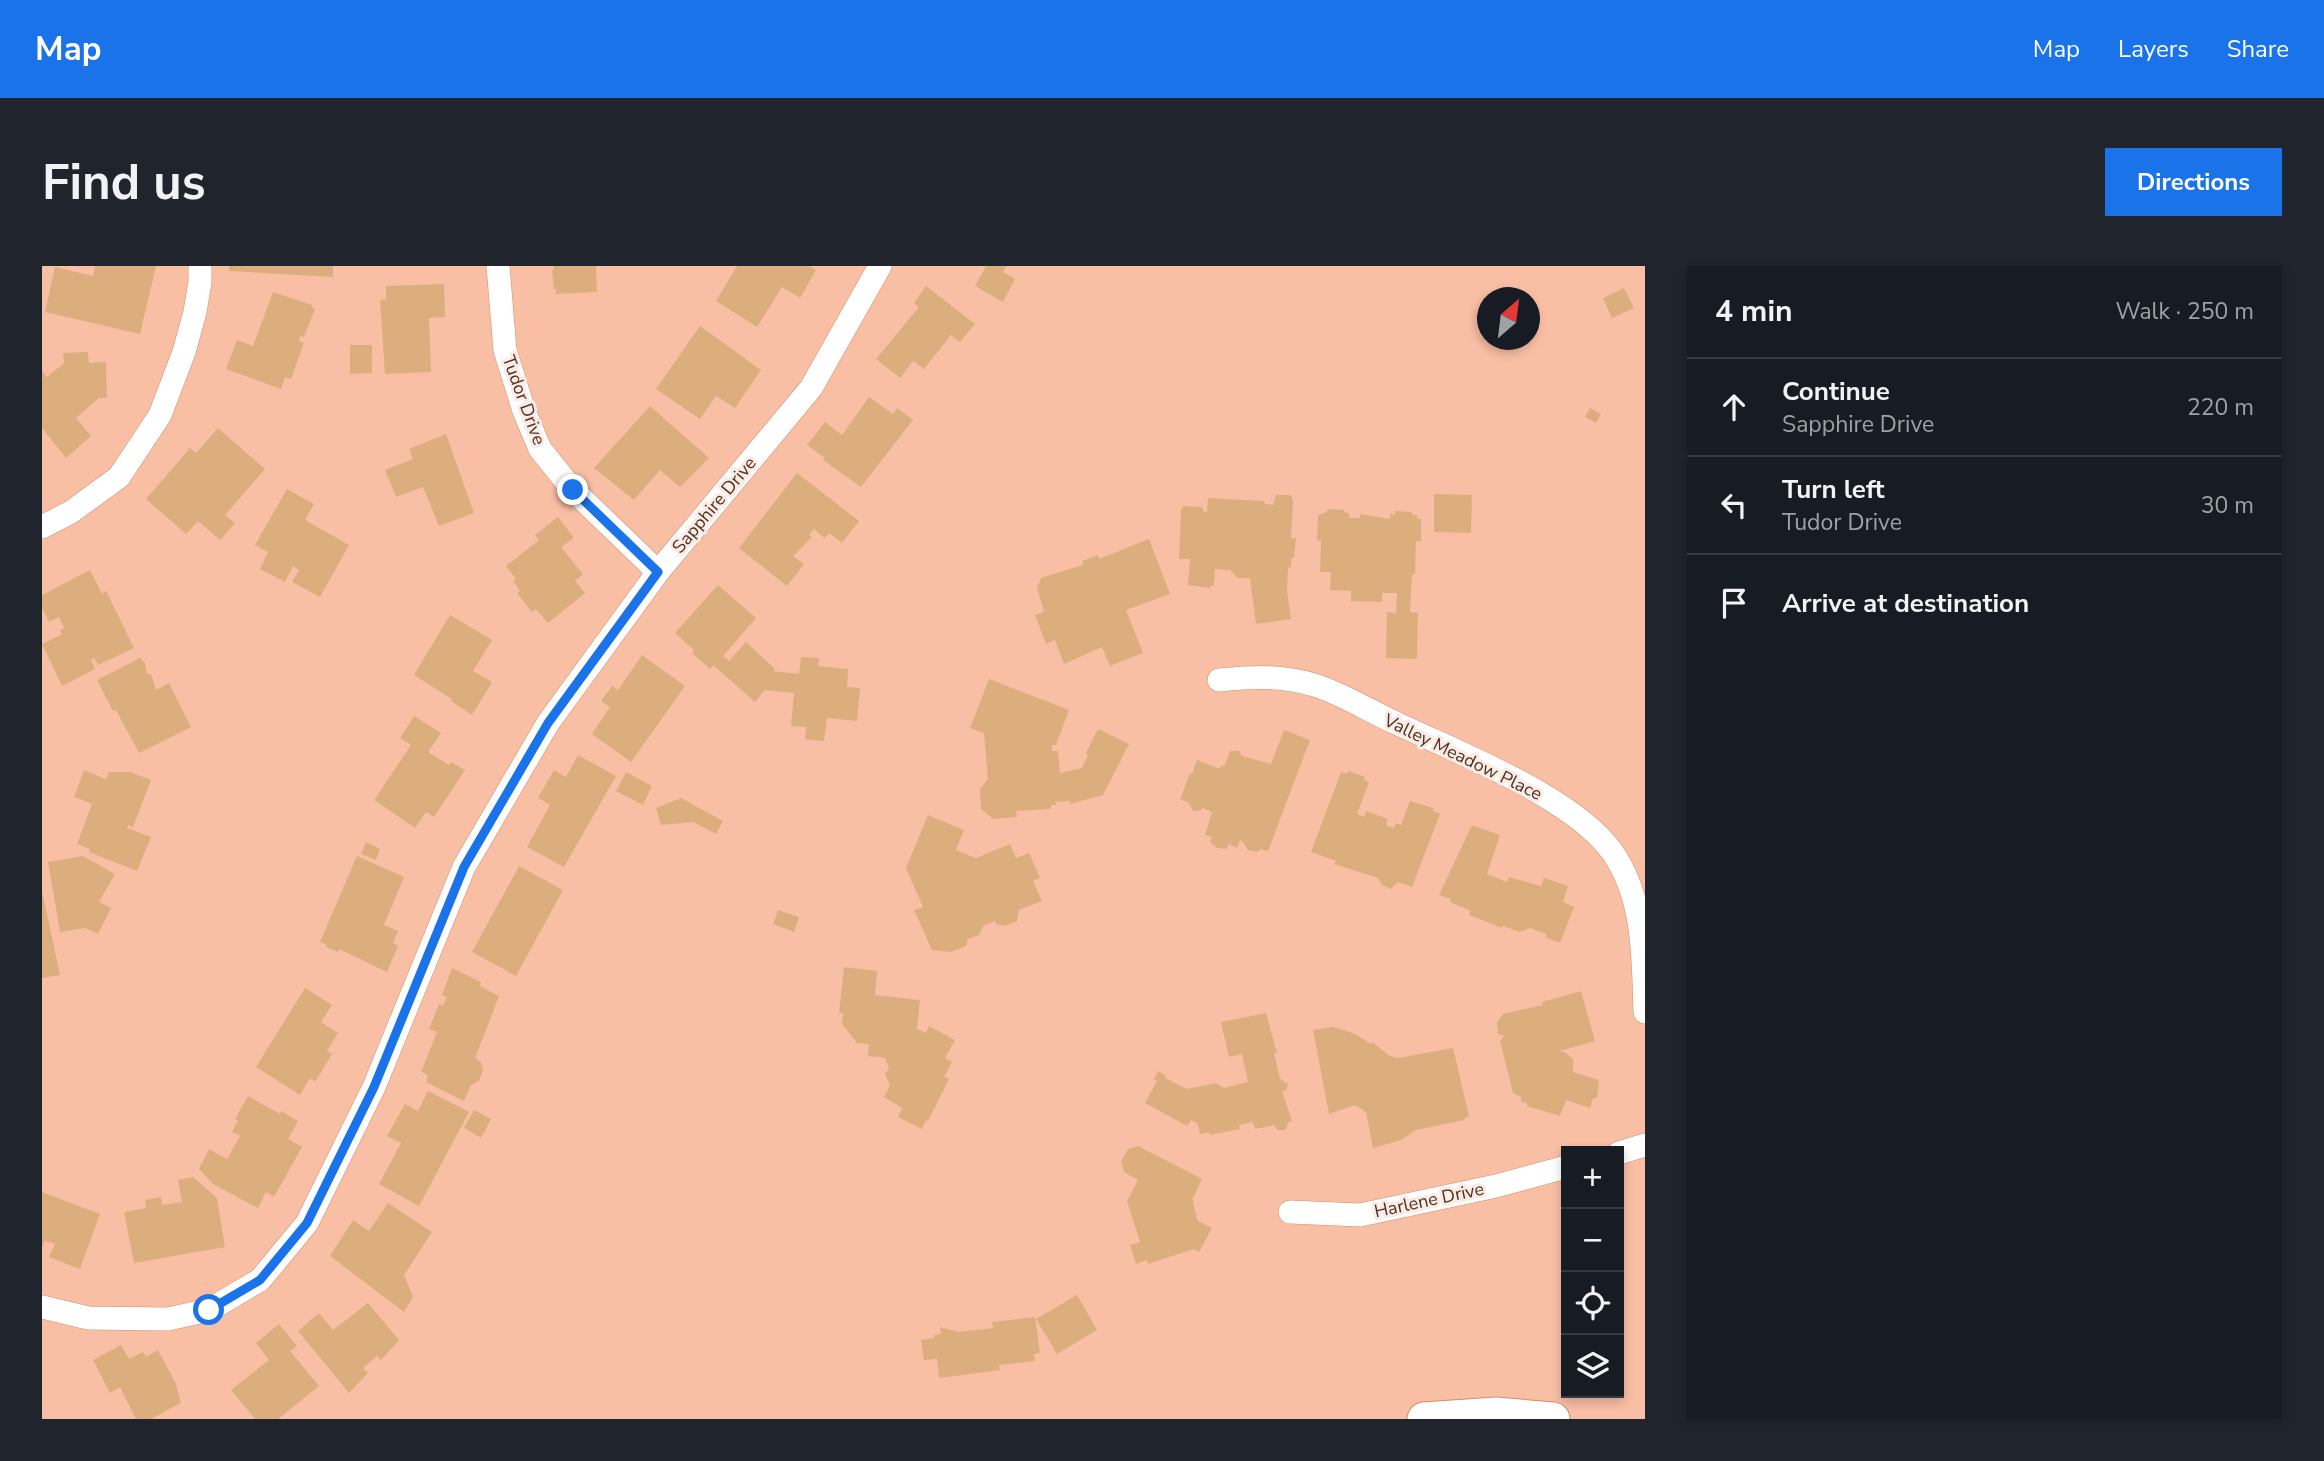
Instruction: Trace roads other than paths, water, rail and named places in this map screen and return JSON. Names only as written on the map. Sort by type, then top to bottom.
[{"type":"main road","points":[[1424,1419],[1496,1414],[1553,1419]]},
{"type":"street","points":[[42,527],[71,512],[119,477],[160,415],[184,352],[195,312],[200,266]]},
{"type":"street","name":"Tudor Drive","points":[[498,266],[505,350],[524,411],[540,449],[573,490],[658,572]]},
{"type":"street","name":"Sapphire Drive","points":[[42,1307],[88,1318],[168,1319],[209,1310],[260,1280],[307,1223],[374,1087],[464,867],[548,723],[658,572],[811,388],[880,266]]},
{"type":"street","name":"Valley Meadow Place","points":[[1219,680],[1265,675],[1315,685],[1527,786],[1593,829],[1613,853],[1631,885],[1644,948],[1645,1012]]},
{"type":"street","points":[[1624,1152],[1645,1146]]},
{"type":"street","name":"Harlene Drive","points":[[1290,1212],[1360,1215],[1496,1186],[1561,1168]]}]
